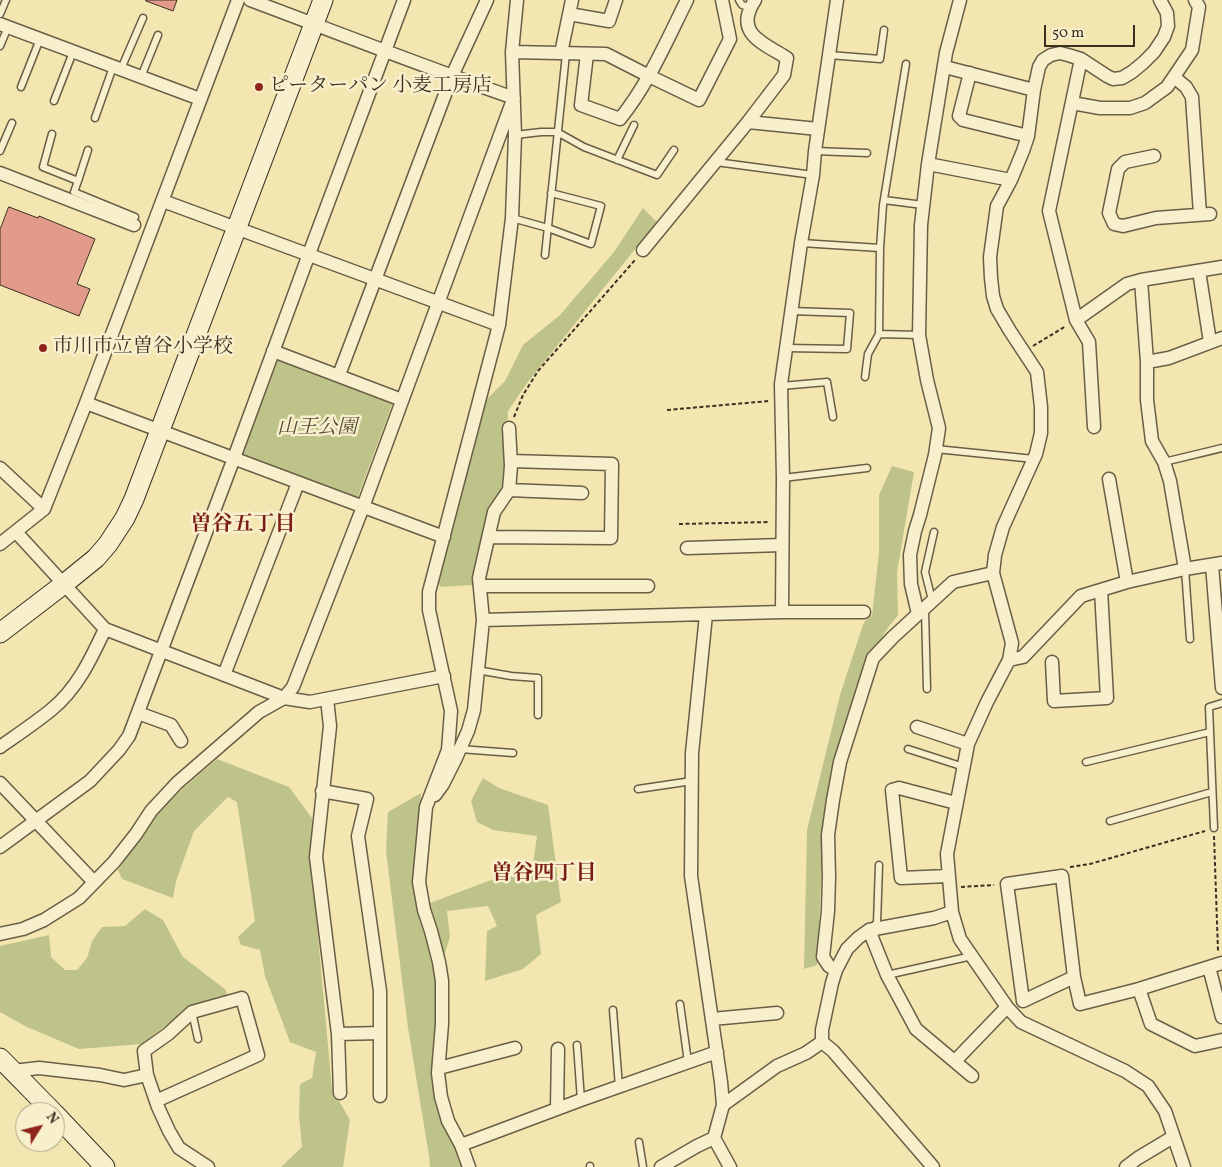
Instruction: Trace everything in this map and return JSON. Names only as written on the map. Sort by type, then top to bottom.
[{"type":"street","points":[[0,544],[44,509],[163,201],[238,0]]},
{"type":"street","points":[[250,0],[514,98]]},
{"type":"street","points":[[0,633],[96,558],[125,518],[134,499],[323,0]]},
{"type":"street","points":[[0,847],[90,781],[112,758],[129,736],[404,0]]},
{"type":"street","points":[[339,376],[452,76],[487,0]]},
{"type":"street","points":[[469,1167],[461,1145],[448,1121],[441,1097],[439,1068],[442,981],[419,882],[426,807],[448,750],[451,711],[429,610],[429,592],[499,325],[512,218],[515,136],[512,52],[517,0]]},
{"type":"street","points":[[563,53],[572,0]]},
{"type":"street","points":[[569,14],[608,21],[616,0]]},
{"type":"street","points":[[587,54],[581,105],[620,119],[649,76],[687,0]]},
{"type":"street","points":[[512,52],[606,54],[699,100],[730,39],[722,0]]},
{"type":"street","points":[[782,612],[783,478],[781,386],[837,0]]},
{"type":"street","points":[[925,608],[911,584],[910,555],[936,449],[939,428],[927,380],[919,335],[922,225],[928,164],[946,53],[960,0]]},
{"type":"street","points":[[1160,0],[1168,13],[1168,26],[1164,37],[1154,52],[1132,72],[1122,78],[1113,79],[1081,59],[1060,53],[1051,55],[1043,60],[1039,67],[1034,90],[1028,136],[1011,180],[997,206],[990,257],[993,296],[997,309],[1037,372],[1040,390],[1041,433],[1034,459],[1003,526],[995,555],[993,573],[1012,643],[1009,660],[968,744],[947,854],[952,912],[960,939],[1007,1007],[1021,1022],[1125,1071],[1148,1086],[1165,1111],[1184,1167]]},
{"type":"street","points":[[1072,103],[1100,108],[1130,108],[1145,103],[1167,87],[1192,50],[1199,7],[1196,0]]},
{"type":"street","points":[[644,250],[784,75],[787,58],[755,39],[749,31],[747,21],[753,4]]},
{"type":"street","points":[[4,26],[200,99]]},
{"type":"street","points":[[1081,59],[1049,211],[1076,320],[1090,342],[1094,427]]},
{"type":"street","points":[[945,67],[1034,90]]},
{"type":"street","points":[[970,74],[959,116],[963,120],[1028,136]]},
{"type":"street","points":[[1154,156],[1125,162],[1118,169],[1108,213],[1114,224],[1122,226],[1156,218],[1205,214],[1192,97],[1186,87],[1174,77]]},
{"type":"street","points":[[0,934],[22,929],[44,920],[79,898],[114,862],[151,811],[177,784],[259,712],[284,698],[293,688],[363,507],[514,98]]},
{"type":"street","points":[[748,122],[818,129]]},
{"type":"street","points":[[928,164],[1011,180]]},
{"type":"street","points":[[0,173],[74,191],[135,221]]},
{"type":"street","points":[[163,201],[499,325]]},
{"type":"street","points":[[1076,320],[1127,284],[1222,267]]},
{"type":"street","points":[[1147,362],[1169,358],[1216,340],[1199,271]]},
{"type":"street","points":[[1141,280],[1147,362],[1147,400],[1152,441],[1164,462],[1170,481],[1185,569]]},
{"type":"street","points":[[273,351],[402,400]]},
{"type":"street","points":[[86,403],[444,537]]},
{"type":"street","points":[[426,807],[443,784],[468,731],[474,710],[482,620],[479,578],[494,512],[509,490],[511,461],[509,428]]},
{"type":"street","points":[[489,536],[611,538],[612,464],[511,461]]},
{"type":"street","points":[[2,472],[44,509]]},
{"type":"street","points":[[1109,479],[1127,582]]},
{"type":"street","points":[[224,675],[298,483]]},
{"type":"street","points":[[509,490],[582,493]]},
{"type":"street","points":[[16,532],[105,629],[284,698],[310,702],[444,676]]},
{"type":"street","points":[[687,548],[782,545]]},
{"type":"street","points":[[1009,660],[1023,657],[1082,596],[1127,582],[1217,564],[1222,688]]},
{"type":"street","points":[[836,970],[829,966],[823,957],[828,912],[828,835],[840,762],[873,658],[953,582],[993,573]]},
{"type":"street","points":[[480,586],[648,586]]},
{"type":"street","points":[[1052,662],[1054,701],[1107,698],[1101,590]]},
{"type":"street","points":[[482,620],[782,612],[864,612]]},
{"type":"street","points":[[706,615],[692,753],[691,876],[721,1082],[723,1105],[714,1138],[730,1167]]},
{"type":"street","points":[[0,747],[52,710],[72,688],[87,667],[105,629]]},
{"type":"street","points":[[327,699],[330,726],[316,856],[338,1034],[340,1093]]},
{"type":"street","points":[[138,712],[171,725],[181,740]]},
{"type":"street","points":[[917,727],[968,744]]},
{"type":"street","points":[[0,783],[94,882]]},
{"type":"street","points":[[948,882],[900,878],[892,790],[899,788],[956,803]]},
{"type":"street","points":[[322,791],[367,799],[358,836],[380,991],[380,1096]]},
{"type":"street","points":[[1074,976],[1023,1001],[1007,884],[1062,876],[1074,976],[1080,1004],[1217,964],[1222,1017]]},
{"type":"street","points":[[822,1042],[822,1030],[832,983],[846,949],[869,930],[934,918],[952,912]]},
{"type":"street","points":[[869,930],[887,975],[916,1029],[972,1076]]},
{"type":"street","points":[[1139,988],[1151,1024],[1195,1046],[1222,1040]]},
{"type":"street","points":[[156,1101],[258,1056],[242,998],[192,1012],[168,1034],[144,1051],[147,1075],[156,1101],[169,1131],[179,1148],[208,1167]]},
{"type":"street","points":[[955,1061],[1007,1007]]},
{"type":"street","points":[[712,1019],[777,1013]]},
{"type":"street","points":[[338,1034],[380,1034]]},
{"type":"street","points":[[723,1105],[777,1066],[806,1053],[822,1042]]},
{"type":"street","points":[[822,1042],[833,1051],[932,1167]]},
{"type":"street","points":[[439,1068],[514,1048]]},
{"type":"street","points":[[557,1109],[558,1049]]},
{"type":"street","points":[[461,1145],[717,1052]]},
{"type":"street","points":[[6,1065],[124,1080],[147,1075]]},
{"type":"street","points":[[6,1065],[43,1102]]},
{"type":"street","points":[[65,1124],[106,1167]]},
{"type":"street","points":[[1126,1167],[1173,1137]]},
{"type":"street","points":[[661,1167],[714,1138]]},
{"type":"lane","points":[[0,14],[6,0]]},
{"type":"lane","points":[[739,0],[742,5],[753,4]]},
{"type":"lane","points":[[95,118],[117,68],[143,18]]},
{"type":"lane","points":[[0,46],[4,26]]},
{"type":"lane","points":[[829,55],[880,59],[884,30]]},
{"type":"lane","points":[[141,77],[158,35]]},
{"type":"lane","points":[[21,88],[40,39]]},
{"type":"lane","points":[[54,101],[73,52]]},
{"type":"lane","points":[[545,255],[563,53]]},
{"type":"lane","points":[[864,377],[868,354],[879,334],[880,248],[884,200],[906,64]]},
{"type":"lane","points":[[0,150],[12,123]]},
{"type":"lane","points":[[618,160],[634,125]]},
{"type":"lane","points":[[515,136],[541,132],[557,132],[584,147],[657,175],[674,150]]},
{"type":"lane","points":[[52,134],[43,167],[74,191],[88,150]]},
{"type":"lane","points":[[815,151],[867,153]]},
{"type":"lane","points":[[716,162],[813,175]]},
{"type":"lane","points":[[512,218],[548,228],[591,244],[601,206],[551,193]]},
{"type":"lane","points":[[884,200],[924,205]]},
{"type":"lane","points":[[801,243],[880,248]]},
{"type":"lane","points":[[786,348],[848,348],[850,313],[792,311]]},
{"type":"lane","points":[[879,334],[919,335]]},
{"type":"lane","points":[[781,386],[827,382],[833,418]]},
{"type":"lane","points":[[1164,462],[1222,448]]},
{"type":"lane","points":[[936,449],[1034,459]]},
{"type":"lane","points":[[783,478],[867,468]]},
{"type":"lane","points":[[927,689],[925,572],[934,532]]},
{"type":"lane","points":[[1185,569],[1190,639]]},
{"type":"lane","points":[[478,670],[511,676],[538,678],[538,716]]},
{"type":"lane","points":[[1214,828],[1209,707],[1222,703]]},
{"type":"lane","points":[[1086,762],[1210,732]]},
{"type":"lane","points":[[460,749],[513,753]]},
{"type":"lane","points":[[908,749],[964,767]]},
{"type":"lane","points":[[638,789],[692,781]]},
{"type":"lane","points":[[1110,821],[1212,792]]},
{"type":"lane","points":[[869,930],[877,923],[879,865]]},
{"type":"lane","points":[[887,975],[972,956]]},
{"type":"lane","points":[[680,1004],[688,1062]]},
{"type":"lane","points":[[613,1010],[619,1087]]},
{"type":"lane","points":[[192,1012],[198,1039]]},
{"type":"lane","points":[[577,1045],[582,1100]]},
{"type":"lane","points":[[639,1142],[643,1167]]},
{"type":"path","points":[[509,428],[523,395],[538,371],[644,250]]},
{"type":"path","points":[[1024,351],[1076,320]]},
{"type":"path","points":[[667,410],[781,400]]},
{"type":"path","points":[[679,524],[783,521]]},
{"type":"path","points":[[1062,876],[1066,867],[1090,864],[1214,828],[1217,964]]},
{"type":"path","points":[[948,882],[1007,884]]},
{"type":"green space","points":[[643,208],[657,222],[527,383],[508,411],[505,488],[488,515],[472,585],[440,587],[437,578],[486,400],[505,381],[523,345],[560,315],[614,252]]},
{"type":"green space","name":"山王公園","points":[[278,360],[393,402],[357,499],[242,456]]},
{"type":"green space","points":[[892,466],[914,472],[897,572],[898,615],[887,629],[866,664],[824,821],[817,965],[804,969],[807,830],[840,695],[864,622],[872,615],[879,553],[879,495]]},
{"type":"green space","points":[[217,759],[289,787],[312,818],[313,882],[332,1089],[350,1120],[343,1167],[281,1167],[302,1147],[299,1115],[300,1084],[312,1078],[316,1052],[290,1042],[265,976],[260,950],[241,945],[238,937],[255,921],[237,802],[228,797],[194,831],[176,881],[173,898],[122,879],[118,870],[162,807]]},
{"type":"green space","points":[[483,778],[499,788],[548,805],[561,902],[536,915],[541,954],[523,969],[485,981],[487,931],[497,926],[488,906],[447,911],[450,937],[436,982],[435,1056],[464,1167],[430,1167],[408,1028],[386,851],[388,812],[421,793],[417,908],[491,880],[532,871],[537,836],[493,830],[477,822],[471,801]]},
{"type":"green space","points":[[145,909],[163,920],[183,957],[226,990],[227,997],[186,1010],[142,1044],[79,1049],[27,1027],[0,1012],[0,946],[49,935],[51,957],[65,970],[77,970],[87,958],[92,941],[102,927],[125,926]]},
{"type":"building","points":[[146,0],[177,0],[173,11]]},
{"type":"building","points":[[9,207],[38,218],[39,216],[95,239],[77,284],[90,289],[79,316],[0,285],[0,230]]},
{"type":"place","name":"ピーターパン 小麦工房店","points":[[259,87]]},
{"type":"place","name":"市川市立曽谷小学校","points":[[43,348]]},
{"type":"district","name":"曽谷五丁目","points":[[243,526]]},
{"type":"district","name":"曽谷四丁目","points":[[544,875]]}]
